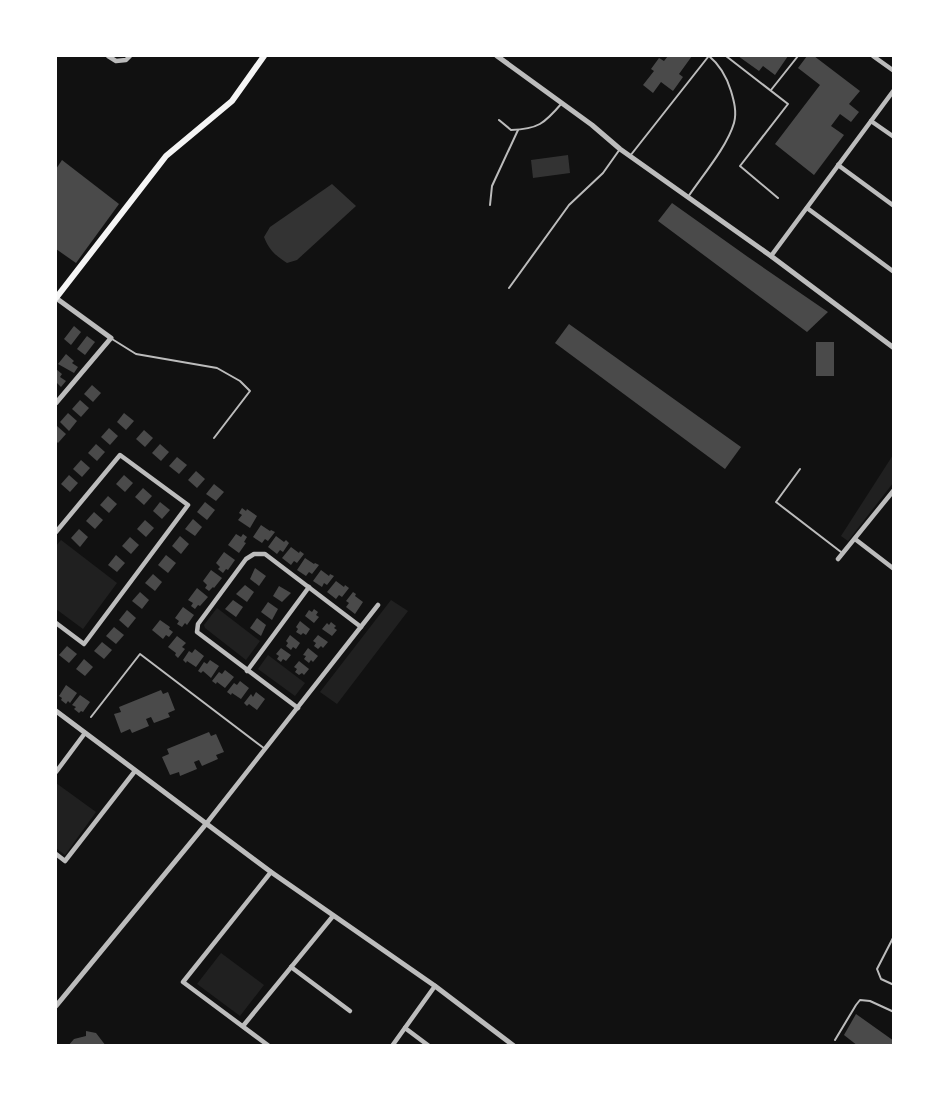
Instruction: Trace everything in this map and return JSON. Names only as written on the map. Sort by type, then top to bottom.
[{"type":"main road","points":[[56,298],[166,156],[232,101],[264,56]]},
{"type":"street","points":[[108,56],[116,61],[126,60],[130,56]]},
{"type":"street","points":[[497,56],[620,149],[771,256],[894,348]]},
{"type":"street","points":[[873,56],[894,71]]},
{"type":"street","points":[[771,256],[894,90]]},
{"type":"street","points":[[871,121],[894,137]]},
{"type":"street","points":[[838,165],[894,206]]},
{"type":"street","points":[[807,208],[894,273]]},
{"type":"street","points":[[56,298],[111,338],[56,403]]},
{"type":"street","points":[[56,532],[120,456],[188,505],[84,644],[56,623]]},
{"type":"street","points":[[838,559],[893,492]]},
{"type":"street","points":[[855,539],[894,569]]},
{"type":"street","points":[[298,708],[196,632],[198,624],[246,559],[254,554],[265,554],[361,627]]},
{"type":"street","points":[[247,671],[309,586]]},
{"type":"street","points":[[56,1006],[206,824],[378,605]]},
{"type":"street","points":[[56,711],[271,872],[435,986],[514,1046]]},
{"type":"street","points":[[56,772],[85,733]]},
{"type":"street","points":[[56,854],[65,861],[135,771]]},
{"type":"street","points":[[269,1046],[183,982],[271,872]]},
{"type":"street","points":[[243,1026],[333,916]]},
{"type":"street","points":[[291,967],[350,1011]]},
{"type":"street","points":[[392,1046],[435,986]]},
{"type":"street","points":[[405,1028],[429,1046]]},
{"type":"lane","points":[[630,156],[709,56],[716,62],[729,85],[735,104],[734,122],[724,143],[688,197]]},
{"type":"lane","points":[[726,56],[788,104],[740,166],[778,198]]},
{"type":"lane","points":[[771,90],[798,56]]},
{"type":"lane","points":[[499,120],[510,130],[530,130],[549,119],[562,103]]},
{"type":"lane","points":[[490,205],[492,186],[518,130]]},
{"type":"lane","points":[[510,288],[569,205],[603,173],[620,149]]},
{"type":"lane","points":[[111,338],[136,354],[217,368],[240,381],[250,391],[214,438]]},
{"type":"lane","points":[[800,469],[776,502],[843,553]]},
{"type":"lane","points":[[92,717],[140,654],[265,749]]},
{"type":"lane","points":[[894,936],[877,969],[881,979],[894,985]]},
{"type":"lane","points":[[835,1040],[861,1000],[867,999],[894,1012]]},
{"type":"shaded area","points":[[568,155],[570,173],[533,178],[531,160]]},
{"type":"shaded area","points":[[332,184],[356,206],[297,260],[287,263],[279,258],[268,246],[264,237],[270,227]]},
{"type":"shaded area","points":[[893,455],[893,483],[848,541],[841,536]]},
{"type":"shaded area","points":[[61,540],[117,583],[83,629],[56,609],[56,546]]},
{"type":"shaded area","points":[[391,600],[408,611],[337,704],[320,692]]},
{"type":"shaded area","points":[[217,608],[260,641],[246,660],[205,628],[204,625]]},
{"type":"shaded area","points":[[268,655],[305,683],[295,696],[258,669]]},
{"type":"shaded area","points":[[56,783],[96,812],[65,855],[56,848]]},
{"type":"shaded area","points":[[221,953],[264,985],[240,1016],[197,984]]},
{"type":"building","points":[[668,56],[692,56],[679,74],[683,77],[673,91],[661,82],[653,93],[643,85],[654,71],[651,69],[659,58],[664,61]]},
{"type":"building","points":[[738,56],[788,56],[775,75],[763,66],[759,71]]},
{"type":"building","points":[[807,56],[814,56],[860,91],[849,104],[859,112],[851,122],[840,114],[831,126],[844,135],[814,175],[775,144],[820,85],[798,68]]},
{"type":"building","points":[[62,160],[119,204],[76,263],[56,249],[56,169]]},
{"type":"building","points":[[672,203],[828,312],[807,332],[658,221]]},
{"type":"building","points":[[569,324],[741,447],[725,469],[555,343]]},
{"type":"building","points":[[74,326],[81,332],[71,345],[64,339]]},
{"type":"building","points":[[87,336],[95,342],[85,355],[77,349]]},
{"type":"building","points":[[816,342],[834,342],[834,376],[816,376]]},
{"type":"building","points":[[66,354],[78,367],[74,373],[58,364]]},
{"type":"building","points":[[56,369],[62,374],[60,377],[66,381],[61,387],[56,382]]},
{"type":"building","points":[[92,385],[101,393],[93,402],[84,394]]},
{"type":"building","points":[[80,400],[89,408],[81,417],[72,409]]},
{"type":"building","points":[[68,413],[77,421],[69,431],[60,422]]},
{"type":"building","points":[[124,413],[134,421],[126,430],[117,422]]},
{"type":"building","points":[[57,426],[66,434],[58,443],[56,441]]},
{"type":"building","points":[[109,428],[118,436],[110,445],[101,437]]},
{"type":"building","points":[[144,430],[153,438],[145,447],[136,439]]},
{"type":"building","points":[[96,444],[105,452],[97,461],[88,453]]},
{"type":"building","points":[[160,444],[169,452],[161,461],[152,453]]},
{"type":"building","points":[[177,457],[187,465],[179,474],[169,466]]},
{"type":"building","points":[[81,460],[90,468],[82,477],[73,469]]},
{"type":"building","points":[[196,471],[205,479],[197,488],[188,480]]},
{"type":"building","points":[[69,475],[78,483],[70,492],[61,484]]},
{"type":"building","points":[[124,475],[133,483],[125,492],[116,484]]},
{"type":"building","points":[[214,484],[224,492],[216,501],[206,494]]},
{"type":"building","points":[[143,488],[152,496],[144,505],[135,497]]},
{"type":"building","points":[[108,496],[117,504],[109,513],[100,505]]},
{"type":"building","points":[[160,502],[170,510],[162,519],[153,511]]},
{"type":"building","points":[[205,502],[215,510],[207,520],[197,512]]},
{"type":"building","points":[[242,508],[257,516],[250,528],[238,520],[242,515],[239,513]]},
{"type":"building","points":[[94,512],[103,520],[95,529],[86,521]]},
{"type":"building","points":[[193,519],[202,527],[195,536],[185,529]]},
{"type":"building","points":[[145,520],[154,528],[146,537],[137,529]]},
{"type":"building","points":[[261,525],[275,532],[268,541],[265,539],[262,543],[253,537]]},
{"type":"building","points":[[79,529],[88,537],[80,547],[71,538]]},
{"type":"building","points":[[236,534],[241,537],[243,534],[247,537],[239,553],[228,545]]},
{"type":"building","points":[[180,536],[189,544],[181,554],[172,546]]},
{"type":"building","points":[[276,536],[289,543],[283,552],[280,550],[277,554],[268,547]]},
{"type":"building","points":[[130,537],[139,545],[131,554],[122,546]]},
{"type":"building","points":[[291,547],[304,554],[297,563],[294,561],[291,565],[282,558]]},
{"type":"building","points":[[224,552],[235,560],[223,573],[218,569],[220,567],[216,563]]},
{"type":"building","points":[[116,555],[125,563],[117,572],[108,565]]},
{"type":"building","points":[[166,555],[176,563],[168,573],[158,565]]},
{"type":"building","points":[[305,558],[319,565],[312,574],[309,572],[306,576],[297,570]]},
{"type":"building","points":[[255,568],[266,576],[259,586],[250,579]]},
{"type":"building","points":[[211,570],[222,578],[209,591],[205,588],[207,585],[203,581]]},
{"type":"building","points":[[321,570],[329,576],[330,574],[334,576],[327,585],[324,583],[322,587],[313,581]]},
{"type":"building","points":[[153,574],[162,582],[155,591],[145,583]]},
{"type":"building","points":[[336,581],[349,588],[342,597],[339,595],[336,599],[327,592]]},
{"type":"building","points":[[245,585],[254,592],[247,602],[236,594]]},
{"type":"building","points":[[279,586],[291,593],[282,602],[273,596]]},
{"type":"building","points":[[197,588],[208,597],[195,609],[191,606],[193,603],[188,600]]},
{"type":"building","points":[[140,592],[149,600],[142,609],[132,601]]},
{"type":"building","points":[[353,592],[363,602],[355,614],[346,607],[349,603],[346,601]]},
{"type":"building","points":[[233,600],[243,607],[236,617],[225,609]]},
{"type":"building","points":[[268,602],[278,609],[272,620],[261,612]]},
{"type":"building","points":[[183,607],[194,615],[187,625],[185,623],[182,627],[177,624],[179,621],[175,618]]},
{"type":"building","points":[[314,609],[318,612],[316,615],[319,617],[314,623],[305,616],[309,610],[312,612]]},
{"type":"building","points":[[127,610],[136,618],[128,628],[119,620]]},
{"type":"building","points":[[257,618],[266,625],[261,636],[250,628]]},
{"type":"building","points":[[160,620],[173,632],[169,637],[166,635],[163,639],[152,630]]},
{"type":"building","points":[[300,621],[310,629],[306,635],[296,632]]},
{"type":"building","points":[[331,622],[337,630],[332,636],[322,629]]},
{"type":"building","points":[[114,627],[124,635],[116,644],[106,636]]},
{"type":"building","points":[[290,635],[300,643],[296,649],[293,647],[291,650],[286,646]]},
{"type":"building","points":[[318,635],[328,642],[323,648],[321,646],[318,649],[314,646],[316,643],[313,641]]},
{"type":"building","points":[[177,636],[186,643],[182,647],[185,649],[178,658],[176,653],[168,647]]},
{"type":"building","points":[[102,642],[112,650],[104,659],[94,651]]},
{"type":"building","points":[[67,646],[77,654],[69,663],[59,655]]},
{"type":"building","points":[[281,648],[291,655],[286,661],[283,659],[281,662],[277,659],[279,656],[276,654]]},
{"type":"building","points":[[308,648],[318,656],[309,663],[303,655]]},
{"type":"building","points":[[195,649],[204,656],[196,667],[183,660],[189,651],[192,653]]},
{"type":"building","points":[[84,659],[93,667],[85,676],[76,669]]},
{"type":"building","points":[[210,660],[219,666],[211,678],[203,671],[201,673],[198,671],[204,662],[207,664]]},
{"type":"building","points":[[299,661],[309,669],[304,675],[295,672],[297,669],[294,667]]},
{"type":"building","points":[[225,670],[234,677],[225,688],[212,681],[219,672],[222,674]]},
{"type":"building","points":[[240,681],[249,688],[241,699],[227,692],[234,683],[237,685]]},
{"type":"building","points":[[66,685],[77,693],[70,703],[68,701],[66,704],[59,696]]},
{"type":"building","points":[[161,690],[163,694],[168,692],[175,710],[168,713],[170,717],[154,723],[151,717],[146,719],[149,726],[132,733],[130,729],[121,733],[114,714],[121,712],[119,707]]},
{"type":"building","points":[[256,692],[265,699],[257,710],[244,703],[251,694],[253,697]]},
{"type":"building","points":[[80,695],[90,702],[83,712],[79,713],[72,705]]},
{"type":"building","points":[[209,732],[211,736],[216,734],[224,752],[216,755],[218,759],[202,766],[199,760],[194,762],[197,769],[180,776],[179,772],[170,775],[162,757],[169,754],[167,749]]},
{"type":"building","points":[[856,1014],[894,1041],[894,1046],[858,1046],[844,1035]]},
{"type":"building","points":[[86,1031],[96,1033],[106,1046],[68,1046],[74,1039],[86,1036]]}]
